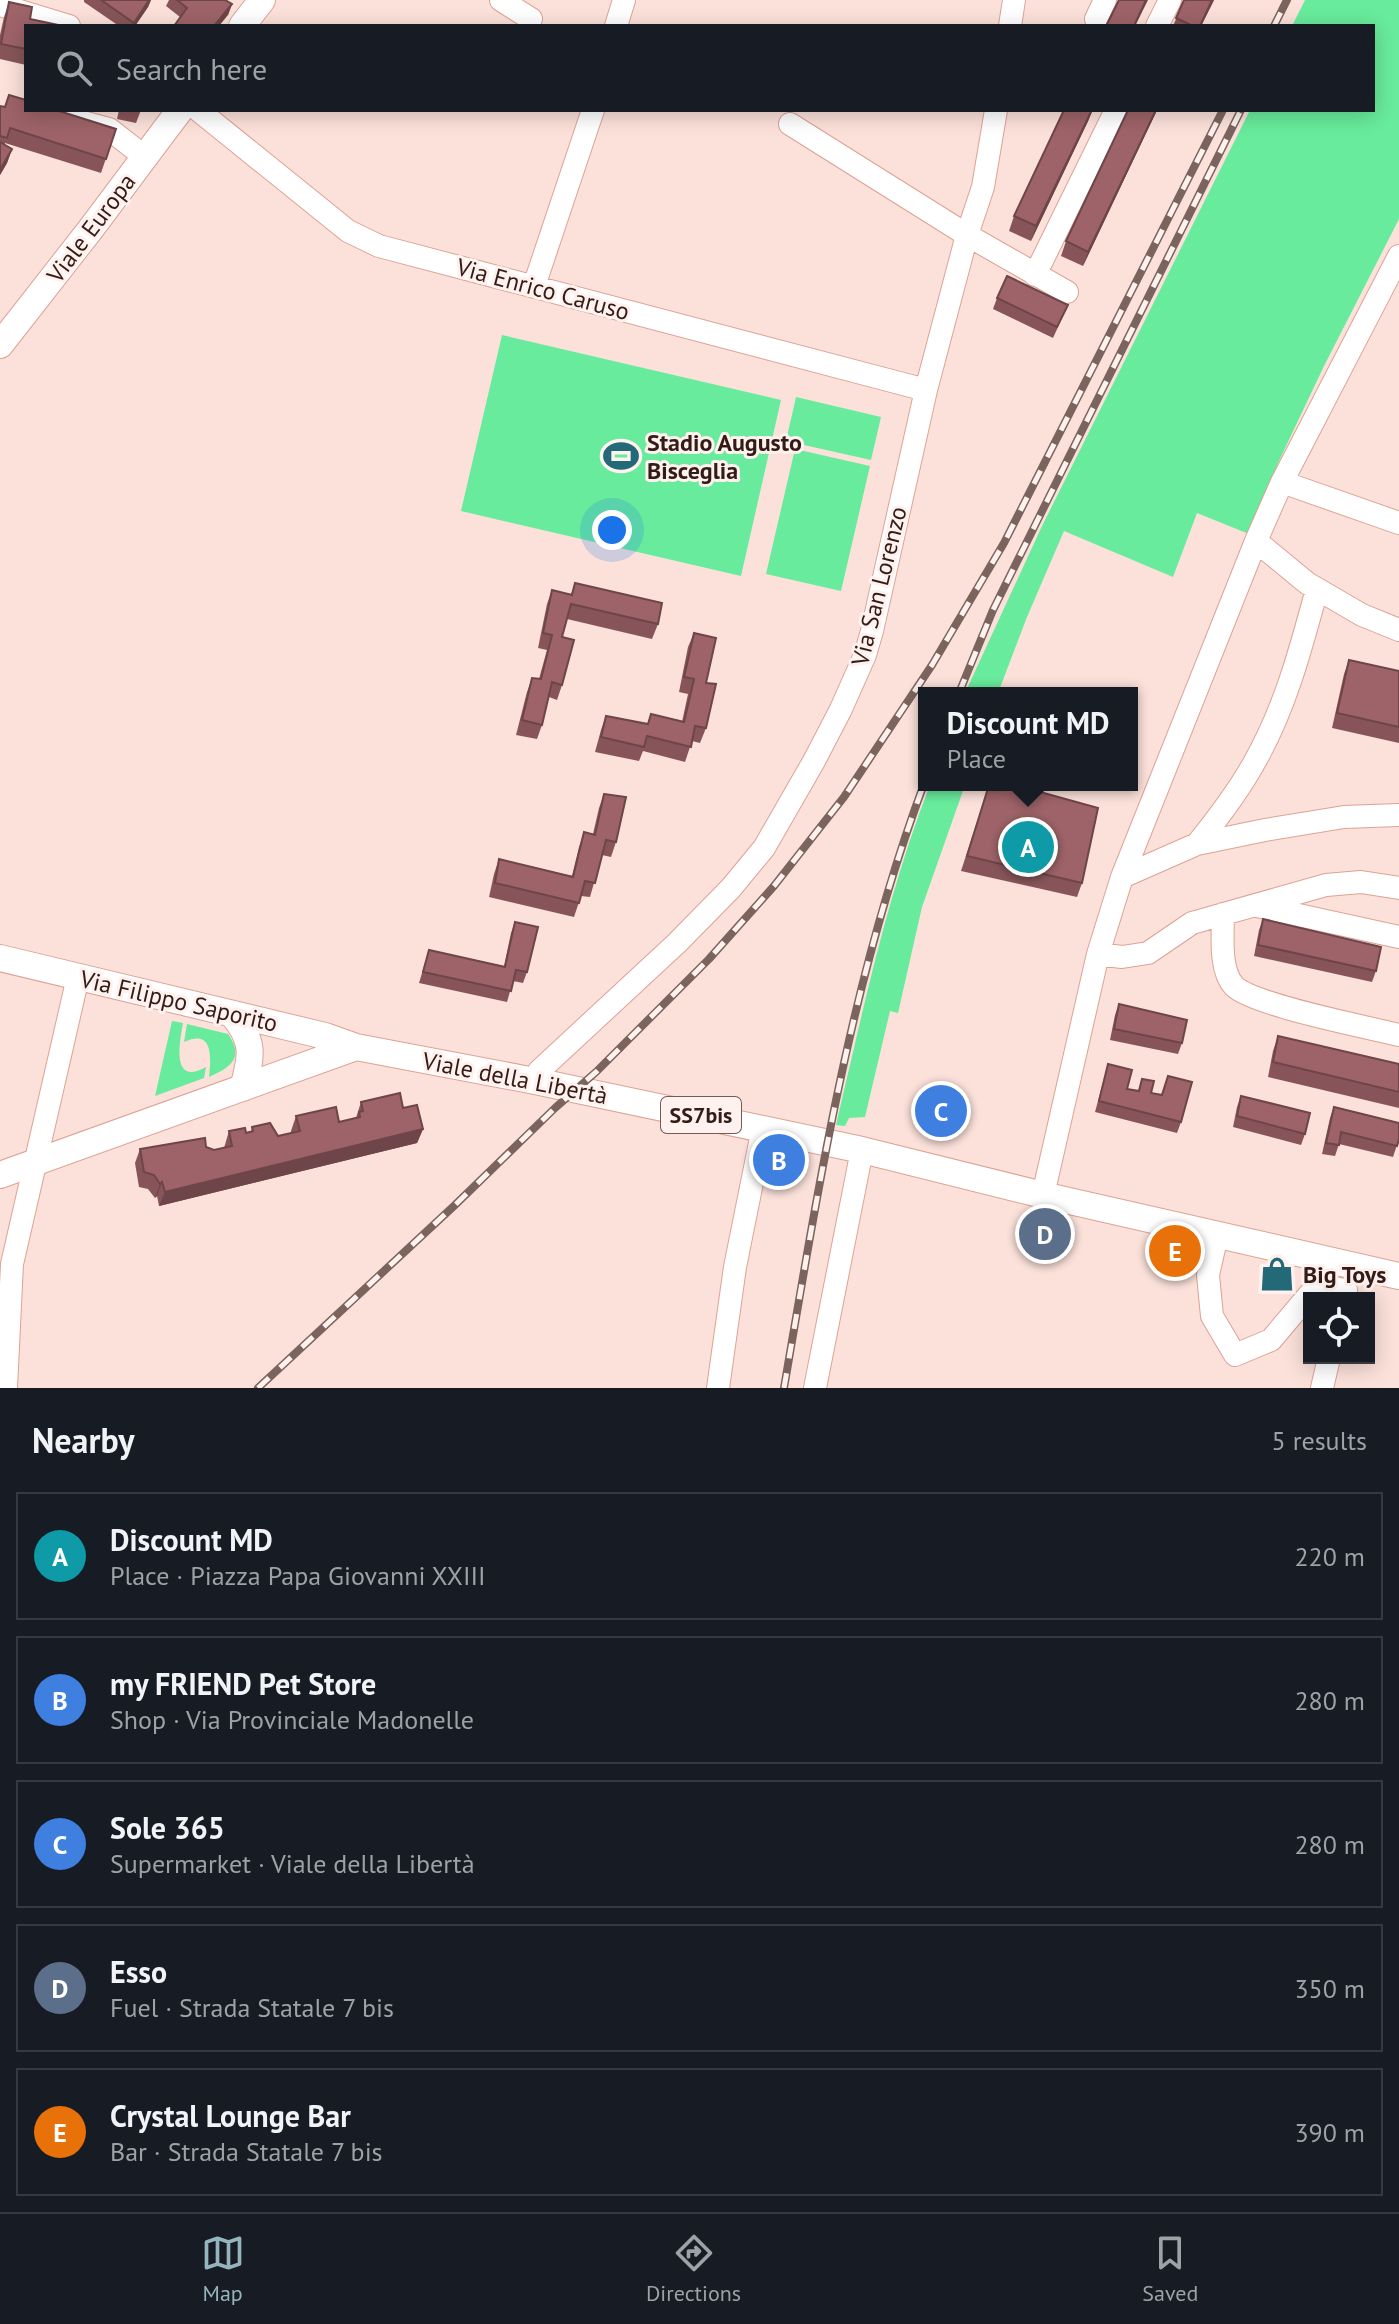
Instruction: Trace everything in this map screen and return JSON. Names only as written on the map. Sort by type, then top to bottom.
[{"type":"main road","points":[[244,24],[262,0]]},
{"type":"main road","name":"Viale Europa","points":[[0,345],[179,112]]},
{"type":"main road","name":"Via Filippo Saporito","points":[[0,958],[325,1036],[356,1047]]},
{"type":"main road","points":[[232,1014],[243,1027],[250,1046],[250,1064],[243,1088]]},
{"type":"main road","points":[[0,1175],[356,1047]]},
{"type":"main road","name":"Viale della Libertà","points":[[356,1047],[546,1075],[1043,1195]]},
{"type":"main road","name":"SS7bis","points":[[1043,1195],[1217,1235],[1348,1285],[1399,1276]]},
{"type":"street","points":[[501,0],[531,19]]},
{"type":"street","points":[[617,24],[624,0]]},
{"type":"street","points":[[1010,24],[1014,0]]},
{"type":"street","points":[[1158,24],[1170,0]]},
{"type":"street","points":[[0,5],[62,24]]},
{"type":"street","points":[[46,112],[109,129],[145,157]]},
{"type":"street","name":"Via Enrico Caruso","points":[[200,112],[348,231],[379,246],[926,390]]},
{"type":"street","points":[[534,286],[592,112]]},
{"type":"street","name":"Via San Lorenzo","points":[[546,1075],[731,888],[764,848],[841,709],[865,655],[926,390],[967,235],[983,187],[996,112]]},
{"type":"street","points":[[1035,275],[1115,112]]},
{"type":"street","points":[[790,124],[967,235],[1067,292]]},
{"type":"street","points":[[1043,1195],[1098,954],[1122,877],[1282,482],[1399,256]]},
{"type":"street","points":[[1282,482],[1399,523]]},
{"type":"street","points":[[1256,541],[1317,589],[1362,615],[1399,630]]},
{"type":"street","points":[[1197,844],[1224,809],[1261,748],[1286,693],[1317,589]]},
{"type":"street","points":[[1122,877],[1197,844],[1344,817],[1399,815]]},
{"type":"street","points":[[1098,954],[1122,957],[1148,953],[1192,923],[1326,885],[1361,882],[1399,888]]},
{"type":"street","points":[[1252,905],[1399,937]]},
{"type":"street","points":[[1223,914],[1224,963],[1234,985],[1259,1000],[1399,1035]]},
{"type":"street","points":[[6,1388],[12,1264],[78,977]]},
{"type":"street","points":[[718,1388],[735,1267],[763,1128]]},
{"type":"street","points":[[815,1388],[862,1150]]},
{"type":"street","points":[[1217,1235],[1208,1275],[1212,1316],[1235,1355],[1271,1340],[1314,1289],[1348,1285]]},
{"type":"street","points":[[1322,1388],[1328,1364]]},
{"type":"green space","points":[[1305,0],[1399,0],[1399,219],[1324,366],[1278,463],[1249,534],[1197,513],[1173,577],[1064,531],[1000,687],[968,687],[1042,526],[1249,112],[1375,112],[1375,24],[1293,24]]},
{"type":"green space","name":"Stadio Augusto Bisceglia","points":[[502,335],[781,400],[741,576],[461,511]]},
{"type":"green space","points":[[796,397],[881,417],[871,460],[786,441]]},
{"type":"green space","points":[[795,449],[870,466],[841,591],[766,574]]},
{"type":"green space","points":[[928,791],[963,791],[922,907],[898,1013],[890,1011],[865,1117],[849,1118],[845,1126],[836,1125],[888,911]]},
{"type":"green space","points":[[172,1021],[183,1023],[179,1050],[182,1067],[195,1072],[206,1067],[204,1078],[155,1096]]},
{"type":"green space","points":[[187,1024],[228,1034],[235,1050],[229,1066],[209,1077],[206,1042],[194,1039],[184,1042]]},
{"type":"building","points":[[101,0],[149,0],[134,23]]},
{"type":"building","points":[[177,0],[225,0],[232,4],[216,24],[175,24],[187,8]]},
{"type":"building","points":[[1119,0],[1146,0],[1135,24],[1107,24]]},
{"type":"building","points":[[1184,0],[1212,0],[1201,24],[1189,24],[1176,18]]},
{"type":"building","points":[[9,2],[32,7],[30,19],[54,24],[24,24],[24,49],[1,44]]},
{"type":"building","points":[[9,95],[24,99],[24,112],[62,112],[116,129],[106,159],[10,128],[7,138],[0,136],[0,106],[5,107]]},
{"type":"building","points":[[1063,112],[1091,112],[1036,226],[1014,216]]},
{"type":"building","points":[[1127,112],[1155,112],[1088,252],[1066,241]]},
{"type":"building","points":[[0,142],[12,149],[0,170]]},
{"type":"building","points":[[1007,276],[1068,305],[1057,327],[997,298]]},
{"type":"building","points":[[575,583],[662,603],[658,624],[571,604],[562,637],[574,640],[562,685],[552,682],[542,725],[522,720],[532,678],[541,679],[552,635],[543,633],[552,590],[572,595]]},
{"type":"building","points":[[694,633],[716,638],[706,683],[716,684],[706,728],[695,726],[691,747],[647,736],[644,747],[601,737],[606,716],[648,724],[651,714],[684,722],[694,679],[684,677]]},
{"type":"building","points":[[1349,660],[1399,671],[1399,727],[1337,713]]},
{"type":"building","points":[[987,791],[1037,791],[1098,808],[1082,883],[967,856]]},
{"type":"building","points":[[604,794],[626,797],[616,842],[606,840],[595,883],[585,881],[579,903],[495,883],[499,859],[573,877],[584,832],[595,835]]},
{"type":"building","points":[[1263,919],[1381,947],[1376,971],[1258,945]]},
{"type":"building","points":[[515,922],[538,927],[527,972],[516,970],[511,991],[423,972],[429,950],[505,967]]},
{"type":"building","points":[[1119,1004],[1187,1020],[1182,1043],[1114,1029]]},
{"type":"building","points":[[1278,1036],[1399,1064],[1399,1092],[1273,1062]]},
{"type":"building","points":[[1108,1064],[1132,1070],[1127,1089],[1139,1091],[1142,1079],[1154,1081],[1151,1093],[1162,1095],[1168,1076],[1192,1082],[1181,1122],[1099,1101]]},
{"type":"building","points":[[400,1093],[403,1108],[417,1105],[423,1129],[165,1192],[162,1182],[160,1184],[154,1175],[144,1172],[140,1149],[205,1138],[206,1147],[214,1150],[232,1146],[229,1131],[245,1128],[246,1133],[253,1131],[252,1127],[270,1123],[278,1136],[300,1131],[296,1116],[336,1107],[339,1122],[360,1117],[359,1112],[363,1111],[361,1102]]},
{"type":"building","points":[[1241,1096],[1310,1113],[1305,1134],[1237,1116]]},
{"type":"building","points":[[1334,1107],[1399,1123],[1397,1146],[1341,1132],[1339,1145],[1326,1143]]},
{"type":"building","points":[[1037,1212],[1058,1218],[1050,1248],[1029,1242]]},
{"type":"railway","points":[[1275,24],[1287,0]]},
{"type":"railway","points":[[258,1388],[596,1072],[709,959],[774,886],[844,797],[932,665],[1004,543],[1222,112]]},
{"type":"railway","points":[[961,687],[993,610],[1240,112]]},
{"type":"railway","points":[[784,1388],[824,1159],[857,1007],[898,858],[922,791]]},
{"type":"place","name":"Stadio Augusto Bisceglia","points":[[621,456]]},
{"type":"place","name":"Discount MD","points":[[1028,847]]},
{"type":"place","name":"Sole 365","points":[[941,1111]]},
{"type":"place","name":"my FRIEND Pet Store","points":[[779,1160]]},
{"type":"place","name":"Esso","points":[[1045,1234]]},
{"type":"place","name":"Crystal Lounge Bar","points":[[1175,1251]]},
{"type":"place","name":"Big Toys","points":[[1277,1274]]}]
